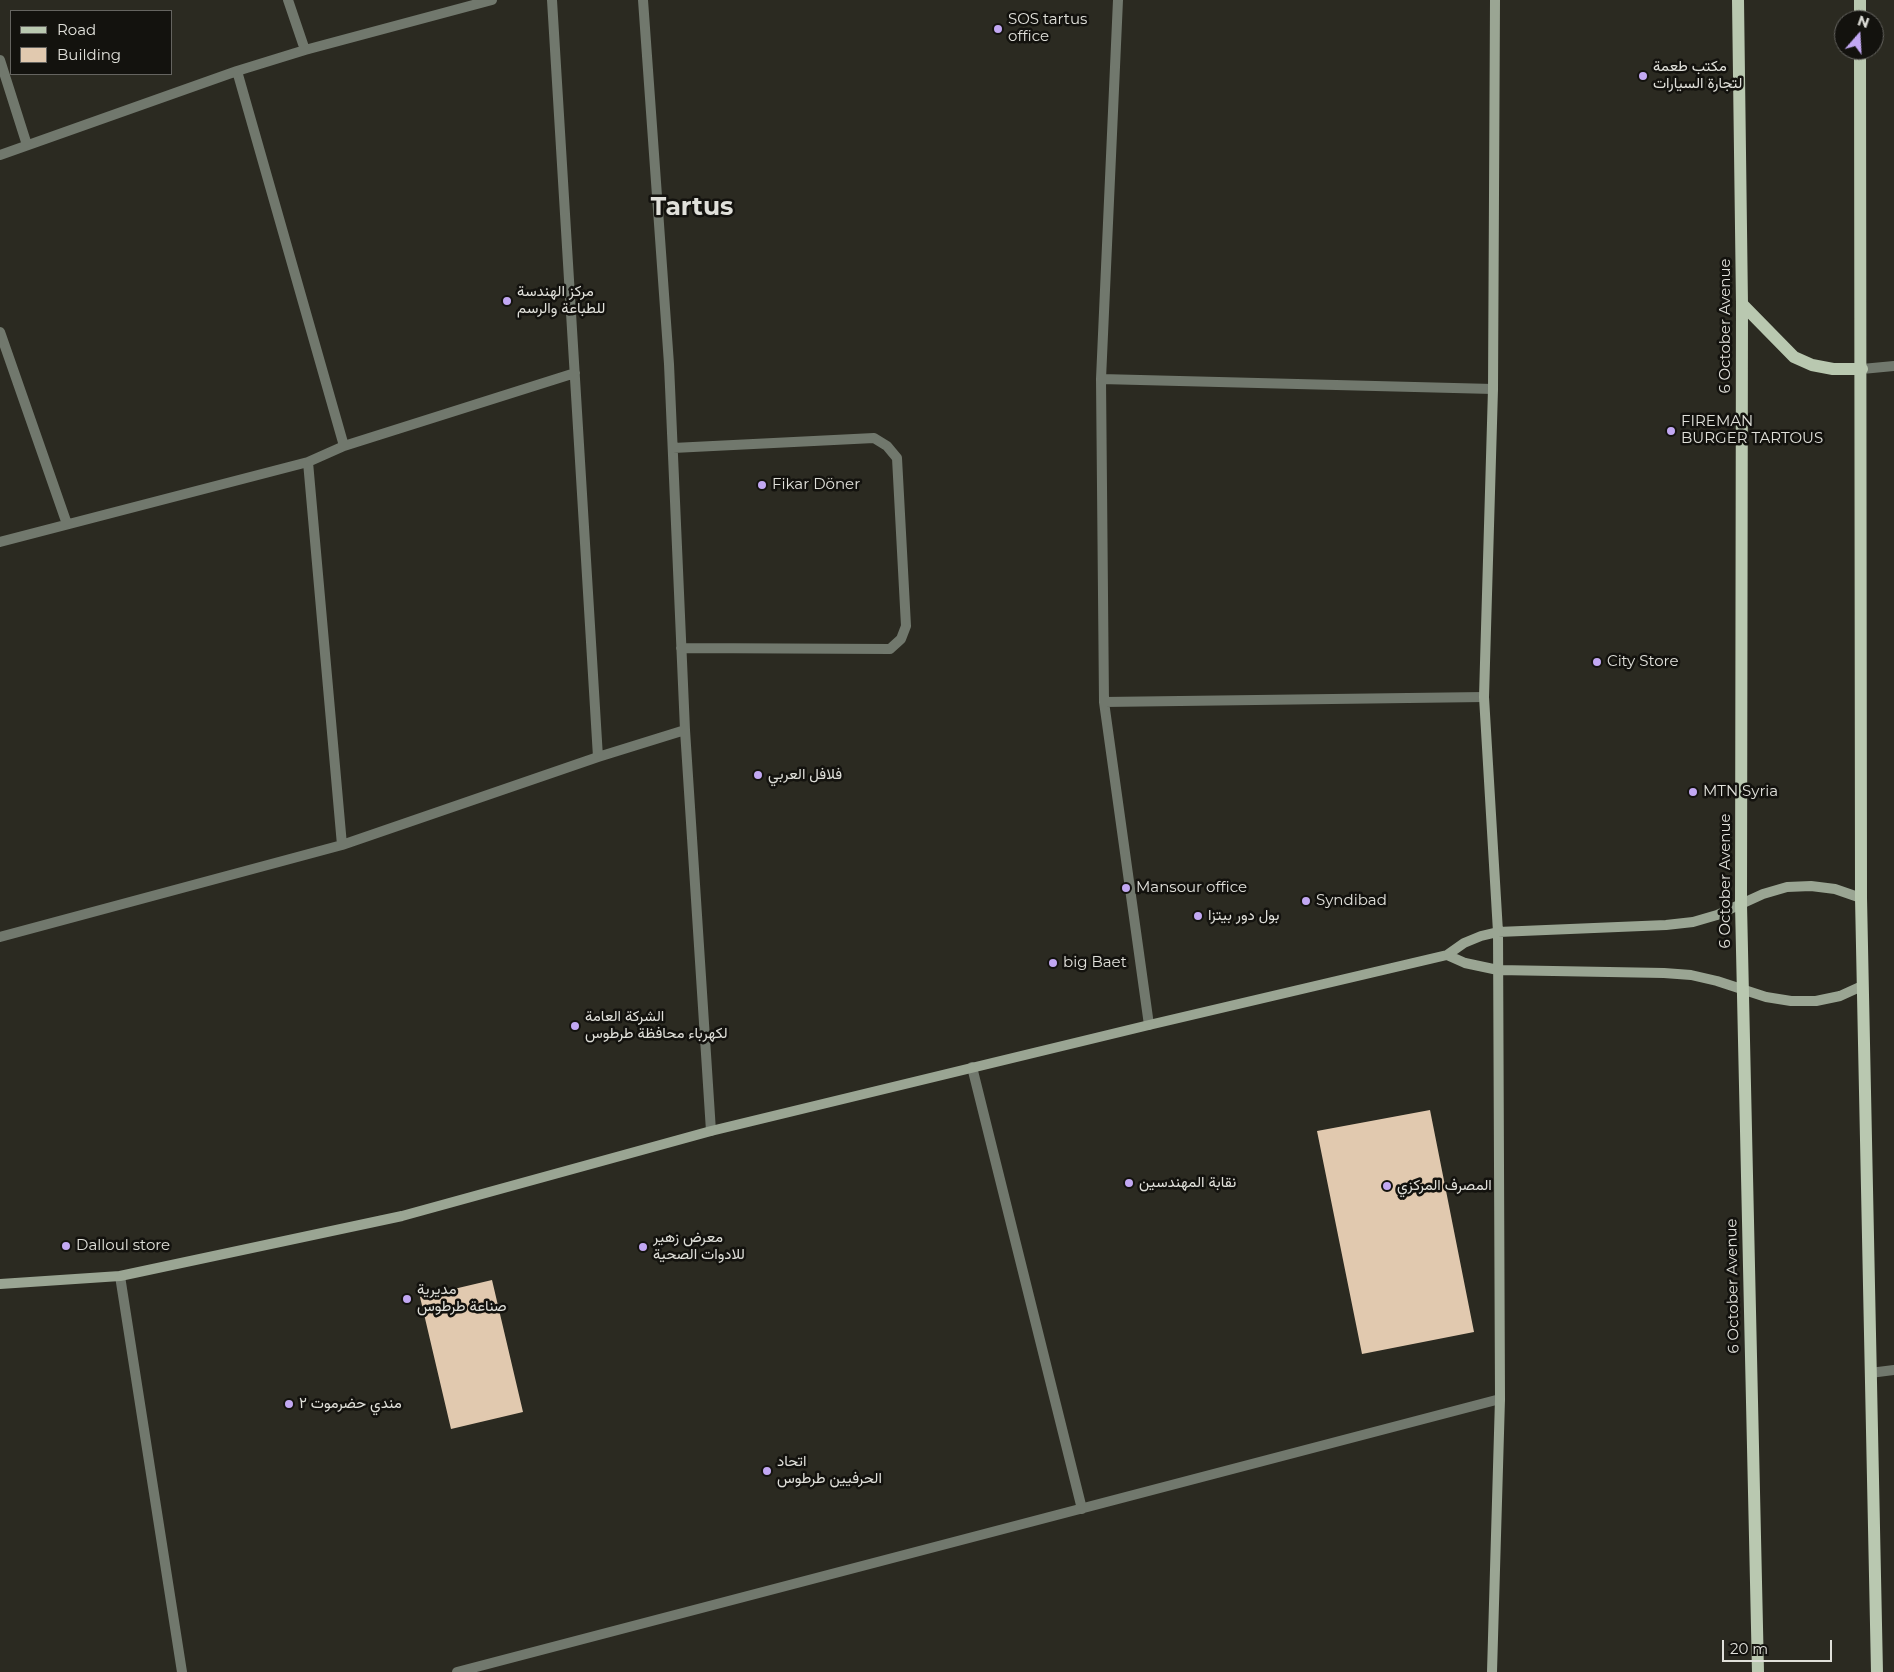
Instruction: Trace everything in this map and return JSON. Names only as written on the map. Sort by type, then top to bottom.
[{"type":"main road","name":"6 October Avenue","points":[[1738,0],[1742,304],[1742,906],[1758,1672]]},
{"type":"main road","points":[[1860,60],[1862,370],[1861,898],[1877,1672]]},
{"type":"main road","points":[[1742,304],[1794,356],[1812,365],[1833,369],[1862,370]]},
{"type":"street","points":[[288,0],[305,50]]},
{"type":"street","points":[[0,155],[237,71],[305,50],[492,0]]},
{"type":"street","points":[[552,0],[598,758]]},
{"type":"street","points":[[643,0],[668,354],[685,730],[711,1131]]},
{"type":"street","points":[[1118,0],[1101,379],[1104,702],[1148,1025]]},
{"type":"street","points":[[1492,1672],[1500,1399],[1498,932],[1484,697],[1493,389],[1495,0]]},
{"type":"street","points":[[0,60],[27,145]]},
{"type":"street","points":[[237,71],[344,446]]},
{"type":"street","points":[[0,332],[67,524]]},
{"type":"street","points":[[1862,370],[1894,366]]},
{"type":"street","points":[[0,542],[308,462],[344,446],[575,373]]},
{"type":"street","points":[[1101,379],[1493,389]]},
{"type":"street","points":[[673,448],[874,438],[887,446],[897,458],[906,626],[901,638],[890,649],[681,648]]},
{"type":"street","points":[[308,462],[342,845]]},
{"type":"street","points":[[1104,702],[1484,697]]},
{"type":"street","points":[[0,937],[342,845],[685,730]]},
{"type":"street","points":[[0,1284],[120,1276],[402,1216],[711,1131],[972,1067],[1447,955],[1464,943],[1498,932],[1666,926],[1692,922],[1742,906],[1763,894],[1787,887],[1811,886],[1836,889],[1861,898]]},
{"type":"street","points":[[1447,955],[1465,963],[1498,970],[1664,972],[1717,980],[1766,997],[1791,1001],[1816,1001],[1840,996],[1862,986]]},
{"type":"street","points":[[972,1067],[1082,1508]]},
{"type":"street","points":[[120,1276],[182,1672]]},
{"type":"street","points":[[1870,1373],[1894,1370]]},
{"type":"street","points":[[457,1672],[1500,1399]]},
{"type":"building","name":"المصرف المركزي","points":[[1430,1110],[1474,1332],[1362,1354],[1317,1131]]},
{"type":"building","points":[[492,1280],[523,1412],[451,1429],[420,1297]]},
{"type":"place","name":"SOS tartus office","points":[[998,29]]},
{"type":"place","name":"مكتب طعمة لتجارة السيارات","points":[[1643,76]]},
{"type":"place","name":"مركز الهندسة للطباعة والرسم","points":[[507,301]]},
{"type":"place","name":"FIREMAN BURGER TARTOUS","points":[[1671,431]]},
{"type":"place","name":"Fikar Döner","points":[[762,485]]},
{"type":"place","name":"City Store","points":[[1597,662]]},
{"type":"place","name":"فلافل العربي","points":[[758,775]]},
{"type":"place","name":"MTN Syria","points":[[1693,792]]},
{"type":"place","name":"Mansour office","points":[[1126,888]]},
{"type":"place","name":"Syndibad","points":[[1306,901]]},
{"type":"place","name":"بول دور بيتزا","points":[[1198,916]]},
{"type":"place","name":"big Baet","points":[[1053,963]]},
{"type":"place","name":"الشركة العامة لكهرباء محافظة طرطوس","points":[[575,1026]]},
{"type":"place","name":"نقابة المهندسين","points":[[1129,1183]]},
{"type":"place","name":"المصرف المركزي","points":[[1387,1186]]},
{"type":"place","name":"Dalloul store","points":[[66,1246]]},
{"type":"place","name":"معرض زهير للادوات الصحية","points":[[643,1247]]},
{"type":"place","name":"مديرية صناعة طرطوس","points":[[407,1299]]},
{"type":"place","name":"مندي حضرموت ٢","points":[[289,1404]]},
{"type":"place","name":"اتحاد الحرفيين طرطوس","points":[[767,1471]]},
{"type":"district","name":"Tartus","points":[[692,208]]}]
